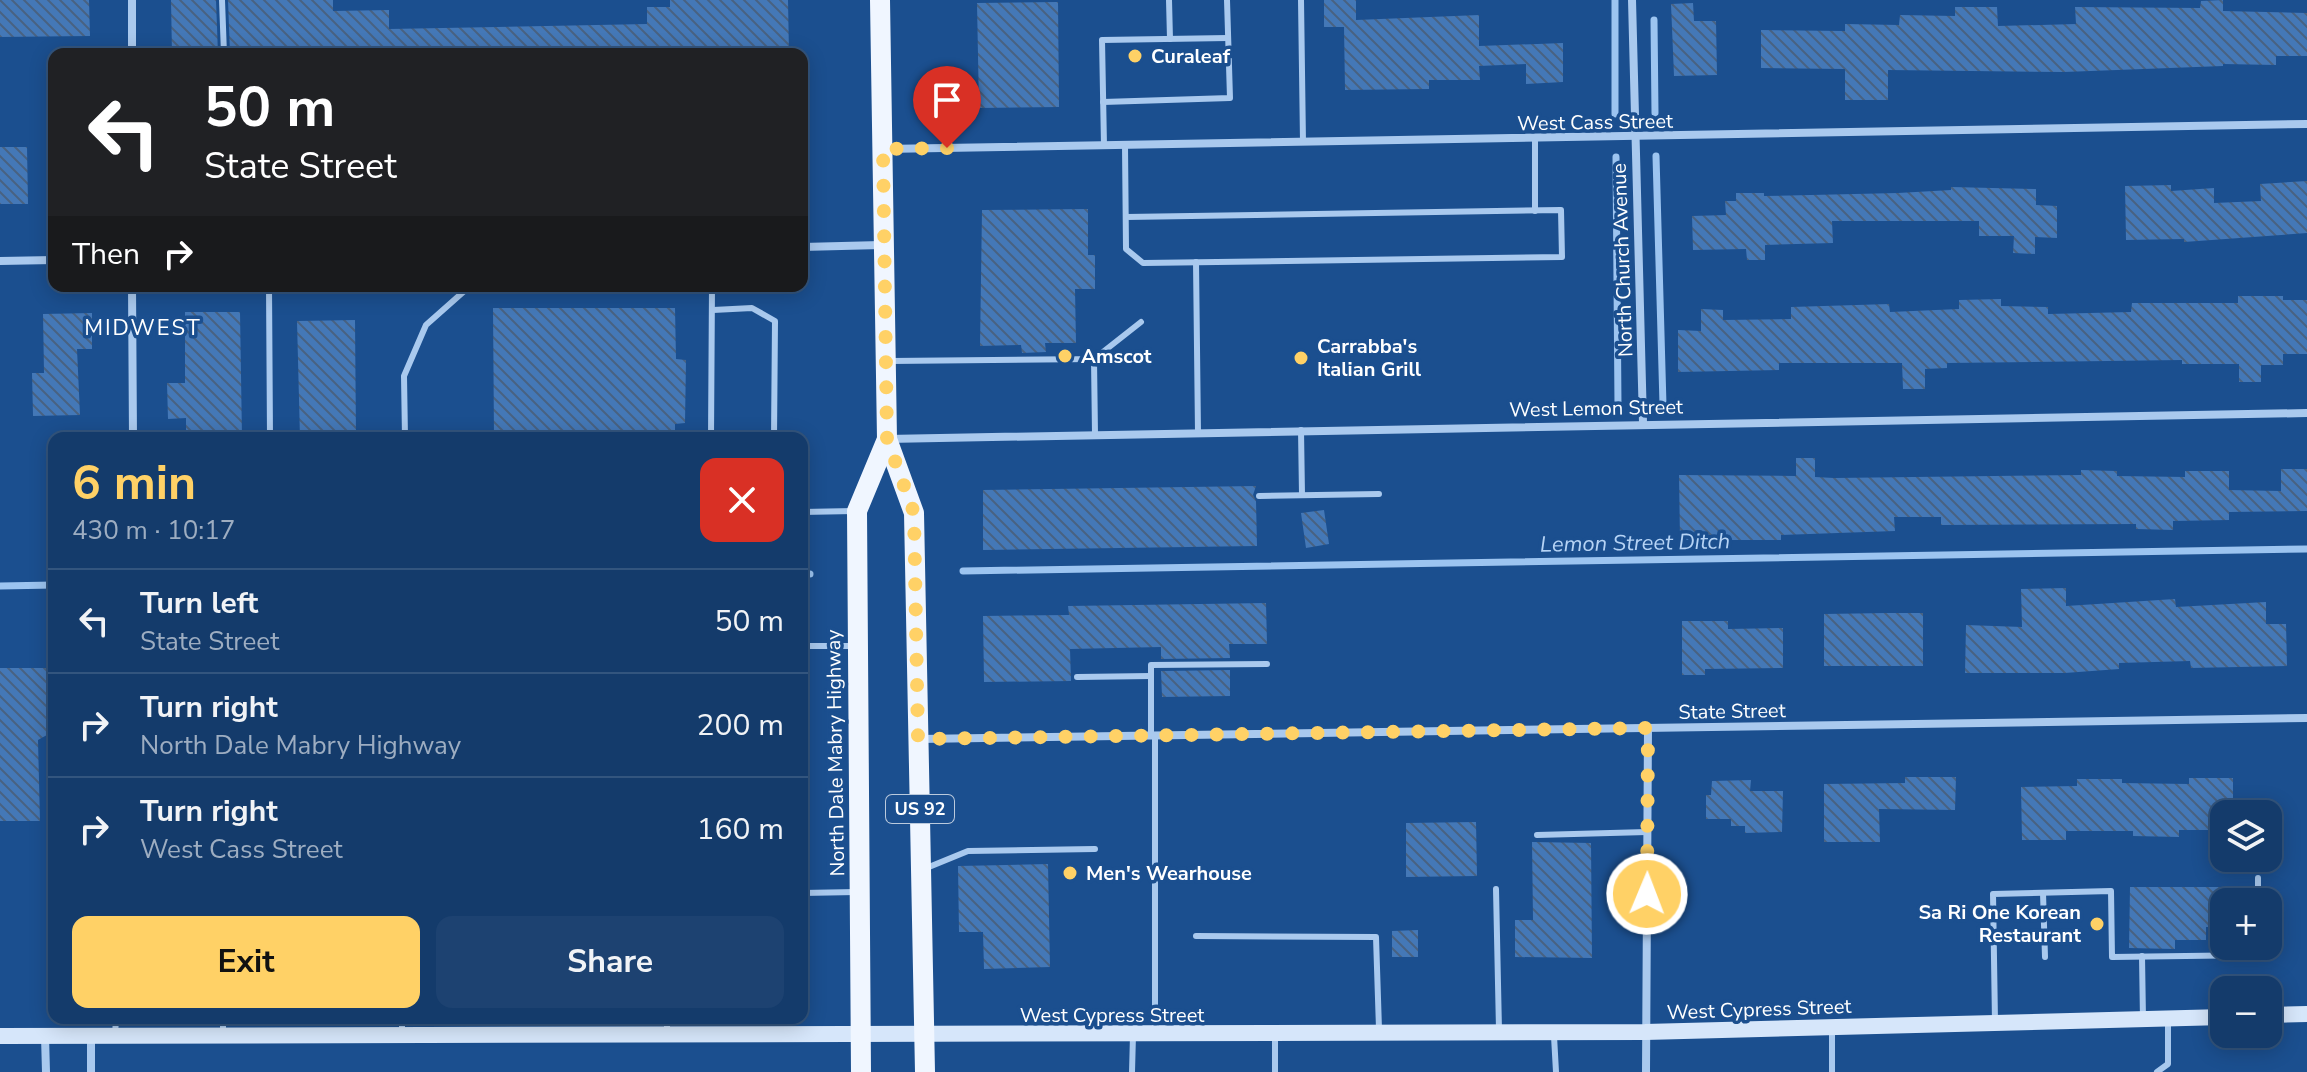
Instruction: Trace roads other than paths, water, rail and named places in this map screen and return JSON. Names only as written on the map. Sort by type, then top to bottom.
[{"type":"main road","name":"North Dale Mabry Highway","points":[[880,0],[887,439],[914,513],[925,1072]]},
{"type":"main road","name":"North Dale Mabry Highway","points":[[861,1072],[857,511],[887,439]]},
{"type":"street","points":[[132,0],[132,48]]},
{"type":"street","name":"North Church Avenue","points":[[1632,0],[1643,423]]},
{"type":"street","name":"West Cass Street","points":[[883,149],[2307,124]]},
{"type":"street","points":[[808,247],[884,245]]},
{"type":"street","points":[[0,261],[48,260]]},
{"type":"street","points":[[132,292],[133,432]]},
{"type":"street","name":"West Lemon Street","points":[[887,439],[2307,413]]},
{"type":"street","name":"State Street","points":[[918,739],[2307,718]]},
{"type":"street","points":[[1646,1072],[1648,728]]},
{"type":"street","points":[[2282,1015],[2307,1014]]},
{"type":"street","name":"West Cypress Street","points":[[0,1036],[115,1036],[223,1026],[667,1026],[862,1037],[1554,1033],[2210,1017]]},
{"type":"street","points":[[45,1036],[46,1072]]},
{"type":"street","points":[[91,1036],[91,1072]]},
{"type":"lane","points":[[222,0],[224,48]]},
{"type":"lane","points":[[1169,0],[1170,39]]},
{"type":"lane","points":[[1103,102],[1230,98],[1227,0]]},
{"type":"lane","points":[[1301,0],[1303,142]]},
{"type":"lane","points":[[1104,146],[1102,40],[1228,38]]},
{"type":"lane","points":[[1535,139],[1535,211]]},
{"type":"lane","points":[[1125,146],[1126,249],[1143,263],[1562,257],[1561,210],[1126,217]]},
{"type":"lane","points":[[1196,262],[1198,433]]},
{"type":"lane","points":[[269,292],[270,432]]},
{"type":"lane","points":[[405,432],[404,376],[426,325],[463,292]]},
{"type":"lane","points":[[711,432],[712,292]]},
{"type":"lane","points":[[713,310],[752,308],[775,321],[774,432]]},
{"type":"lane","points":[[886,361],[1094,359],[1141,322]]},
{"type":"lane","points":[[1094,359],[1095,435]]},
{"type":"lane","points":[[1301,430],[1302,495]]},
{"type":"lane","points":[[1259,496],[1379,494]]},
{"type":"lane","points":[[808,512],[857,511]]},
{"type":"lane","points":[[808,646],[858,646]]},
{"type":"lane","points":[[1155,1035],[1155,793],[1151,665],[1267,664]]},
{"type":"lane","points":[[1077,677],[1151,676]]},
{"type":"lane","points":[[1537,835],[1647,832]]},
{"type":"lane","points":[[921,871],[968,851],[1095,849]]},
{"type":"lane","points":[[2258,878],[2258,888]]},
{"type":"lane","points":[[1496,889],[1499,1033]]},
{"type":"lane","points":[[1995,1023],[1993,894],[2111,891],[2112,957],[2210,955]]},
{"type":"lane","points":[[808,893],[860,892]]},
{"type":"lane","points":[[2043,893],[2045,957]]},
{"type":"lane","points":[[1196,936],[1376,937],[1380,1033]]},
{"type":"lane","points":[[2142,956],[2143,1019]]},
{"type":"lane","points":[[2157,1072],[2168,1064],[2168,1018]]},
{"type":"lane","points":[[115,1036],[116,1024]]},
{"type":"lane","points":[[1832,1027],[1832,1072]]},
{"type":"lane","points":[[1554,1033],[1556,1072]]},
{"type":"lane","points":[[1275,1034],[1275,1072]]},
{"type":"lane","points":[[1132,1072],[1133,1035]]},
{"type":"waterway","points":[[1615,0],[1615,114]]},
{"type":"waterway","points":[[1654,20],[1655,113]]},
{"type":"waterway","points":[[1656,156],[1663,405]]},
{"type":"waterway","points":[[1616,157],[1618,406]]},
{"type":"waterway","name":"Lemon Street Ditch","points":[[963,571],[2307,549]]},
{"type":"waterway","points":[[0,586],[48,585]]},
{"type":"place","name":"Curaleaf","points":[[1135,56]]},
{"type":"place","name":"Amscot","points":[[1065,356]]},
{"type":"place","name":"Carrabba's Italian Grill","points":[[1301,358]]},
{"type":"place","name":"Men's Wearhouse","points":[[1070,873]]},
{"type":"place","name":"Sa Ri One Korean Restaurant","points":[[2097,924]]},
{"type":"district","name":"MIDWEST","points":[[143,327]]}]
